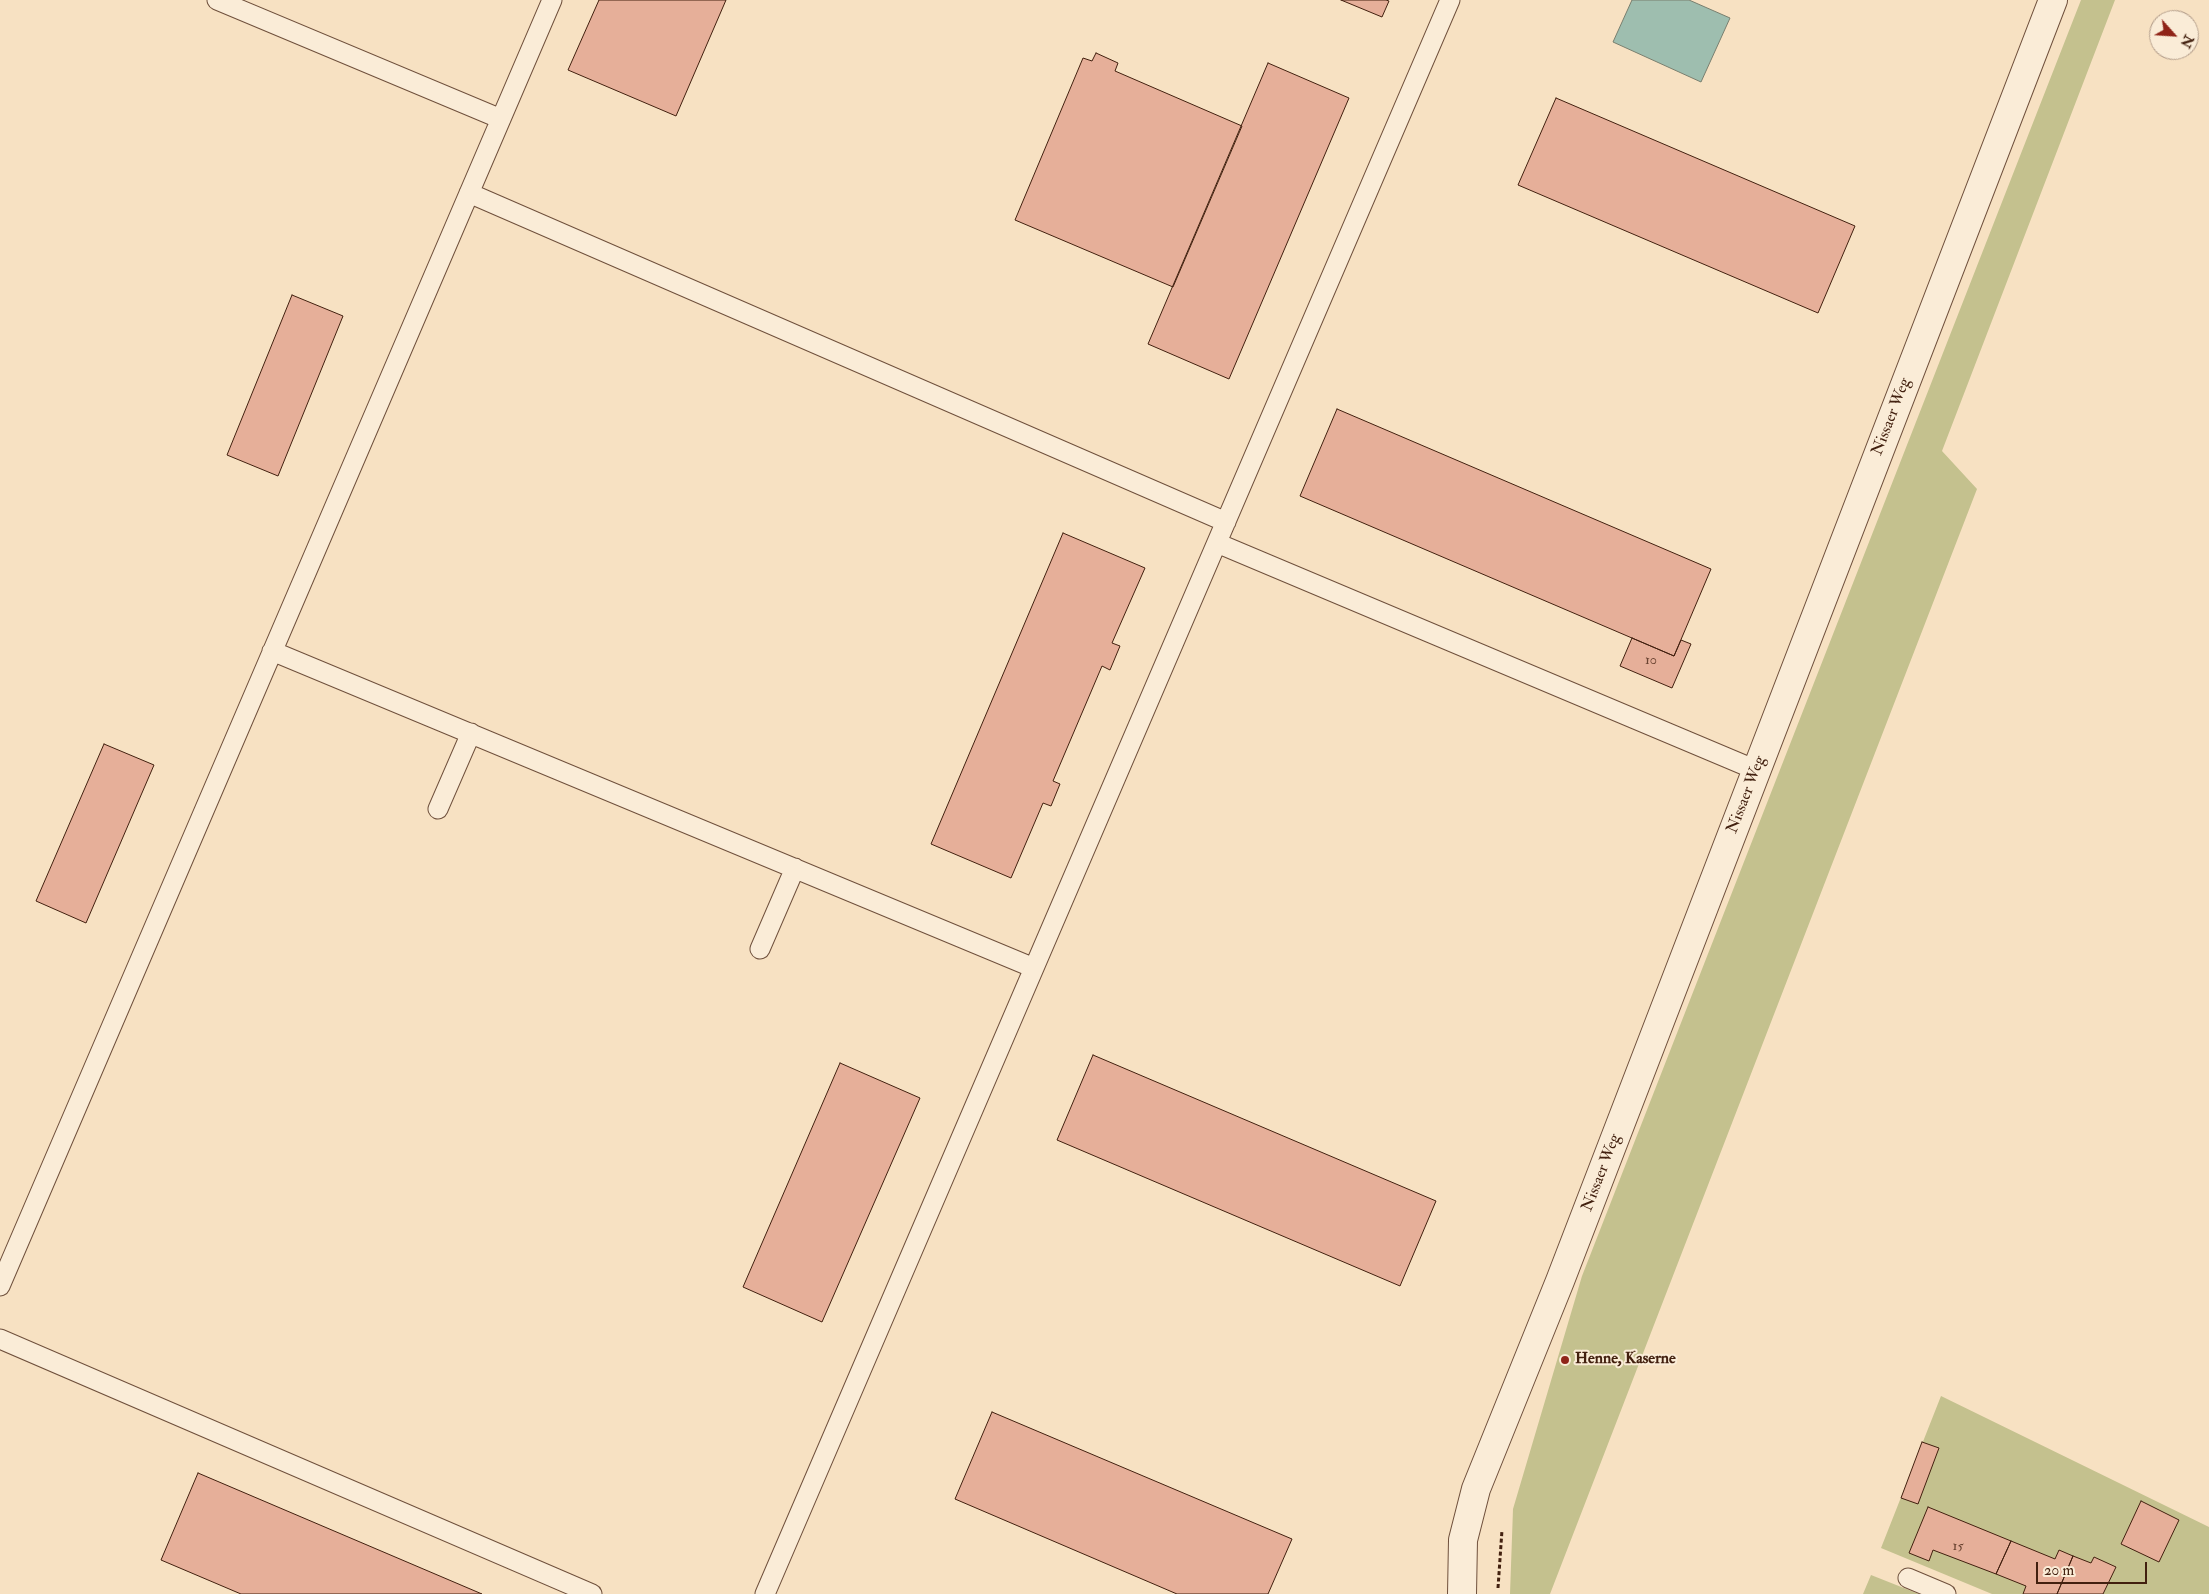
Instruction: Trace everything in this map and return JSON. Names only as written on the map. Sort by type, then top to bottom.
[{"type":"street","name":"Nissaer Weg","points":[[1462,1594],[1463,1540],[1476,1489],[1560,1281],[2053,0]]},
{"type":"lane","points":[[217,0],[501,119]]},
{"type":"lane","points":[[0,1286],[552,0]]},
{"type":"lane","points":[[764,1594],[1450,0]]},
{"type":"lane","points":[[469,194],[1226,522]]},
{"type":"lane","points":[[1217,543],[1756,770]]},
{"type":"lane","points":[[272,651],[1034,968]]},
{"type":"lane","points":[[438,809],[471,733]]},
{"type":"lane","points":[[760,949],[795,868]]},
{"type":"lane","points":[[0,1339],[592,1594]]},
{"type":"lane","points":[[1908,1578],[1946,1594]]},
{"type":"shaded area","points":[[1632,0],[1689,0],[1730,18],[1701,82],[1613,42]]},
{"type":"shaded area","points":[[2081,0],[2115,0],[1942,451],[1977,489],[1550,1594],[1510,1594],[1513,1509],[1582,1276]]},
{"type":"shaded area","points":[[1941,1396],[2209,1527],[2209,1594],[1992,1594],[1881,1548]]},
{"type":"shaded area","points":[[1871,1575],[1919,1594],[1863,1594]]},
{"type":"building","points":[[599,0],[726,0],[676,116],[568,70]]},
{"type":"building","points":[[1341,0],[1386,0],[1389,1],[1382,17]]},
{"type":"building","points":[[1096,53],[1118,63],[1115,71],[1242,126],[1173,287],[1015,220],[1083,58],[1092,61]]},
{"type":"building","points":[[1268,63],[1349,98],[1229,379],[1148,344]]},
{"type":"building","points":[[1556,98],[1855,226],[1818,313],[1518,185]]},
{"type":"building","points":[[292,295],[343,316],[278,476],[227,455]]},
{"type":"building","points":[[1337,409],[1711,569],[1674,656],[1300,496]]},
{"type":"building","points":[[1063,533],[1145,568],[1112,643],[1120,646],[1110,670],[1102,666],[1053,781],[1060,784],[1051,806],[1043,803],[1011,878],[931,844]]},
{"type":"building","points":[[1632,638],[1674,656],[1681,640],[1691,644],[1672,688],[1620,666]]},
{"type":"building","points":[[104,744],[154,765],[86,923],[36,901]]},
{"type":"building","points":[[1093,1055],[1436,1201],[1400,1286],[1057,1140]]},
{"type":"building","points":[[840,1063],[920,1098],[822,1322],[743,1287]]},
{"type":"building","points":[[992,1412],[1292,1539],[1268,1594],[1177,1594],[955,1499]]},
{"type":"building","points":[[1922,1442],[1939,1448],[1918,1504],[1901,1498]]},
{"type":"building","points":[[198,1473],[482,1594],[241,1594],[161,1560]]},
{"type":"building","points":[[2141,1501],[2179,1520],[2159,1562],[2121,1544]]},
{"type":"building","points":[[1928,1507],[2011,1541],[1996,1574],[1933,1550],[1929,1561],[1909,1553]]},
{"type":"building","points":[[2011,1541],[2055,1559],[2059,1550],[2073,1556],[2057,1594],[2023,1594],[2026,1586],[1996,1574]]},
{"type":"building","points":[[2073,1556],[2091,1563],[2094,1557],[2116,1567],[2103,1594],[2057,1594]]},
{"type":"place","name":"Henne, Kaserne","points":[[1565,1360]]}]
